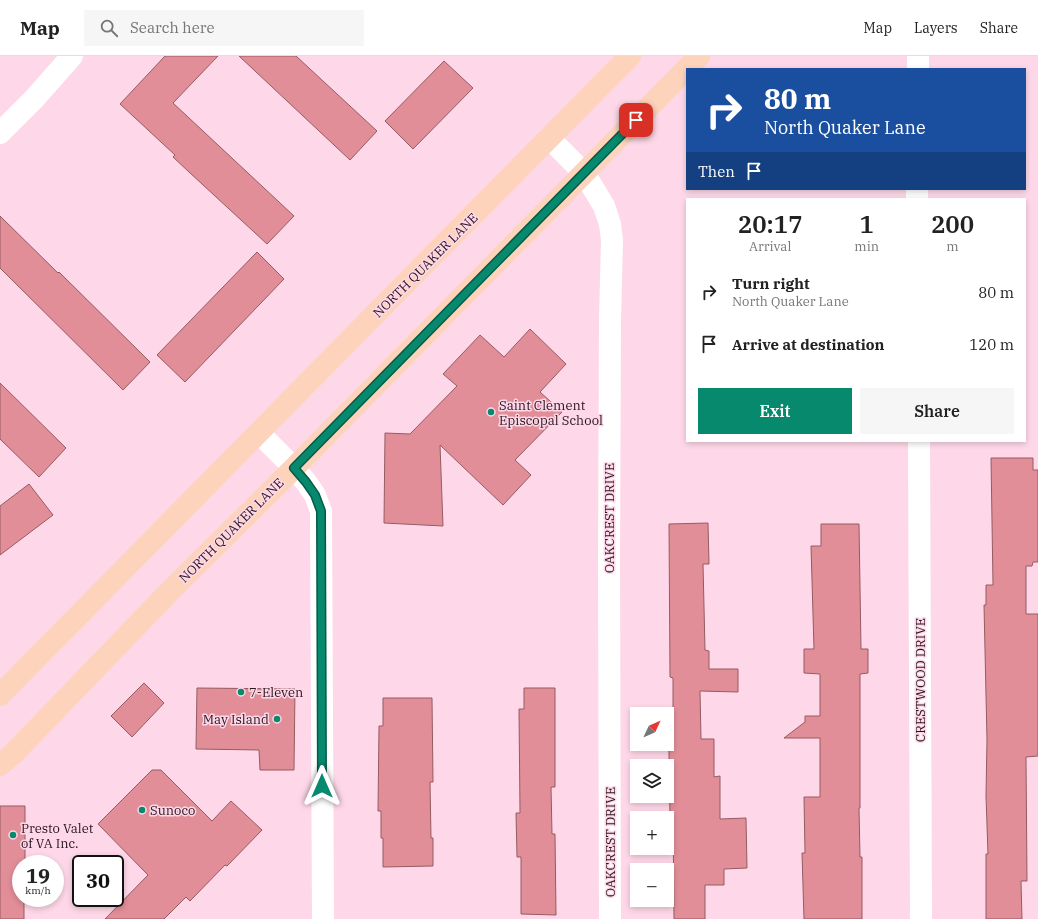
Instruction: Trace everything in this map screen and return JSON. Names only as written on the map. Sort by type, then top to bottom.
[{"type":"main road","name":"NORTH QUAKER LANE","points":[[0,695],[630,56]]},
{"type":"main road","name":"NORTH QUAKER LANE","points":[[687,68],[699,56]]},
{"type":"main road","name":"NORTH QUAKER LANE","points":[[0,765],[14,753],[164,598],[686,69]]},
{"type":"street","points":[[0,133],[34,99],[72,56]]},
{"type":"street","points":[[918,56],[918,68]]},
{"type":"street","name":"OAKCREST DRIVE","points":[[549,138],[584,173],[604,206],[610,224],[612,240],[609,567],[610,919]]},
{"type":"street","points":[[259,433],[306,482],[315,495],[321,511],[323,919]]},
{"type":"street","name":"CRESTWOOD DRIVE","points":[[919,442],[921,919]]},
{"type":"building","points":[[165,56],[218,56],[173,103],[294,216],[267,244],[173,157],[175,155],[120,104]]},
{"type":"building","points":[[239,56],[296,56],[377,131],[350,160]]},
{"type":"building","points":[[444,61],[473,88],[413,149],[385,121]]},
{"type":"building","points":[[0,216],[150,362],[123,390],[0,268]]},
{"type":"building","points":[[257,252],[284,279],[185,382],[157,355]]},
{"type":"building","points":[[530,329],[566,364],[540,392],[562,412],[515,460],[531,475],[503,505],[440,445],[443,526],[384,523],[385,433],[410,434],[457,386],[443,374],[480,335],[504,357]]},
{"type":"building","points":[[0,383],[66,448],[39,477],[0,439]]},
{"type":"building","points":[[991,458],[1033,458],[1033,470],[1038,470],[1038,562],[1033,562],[1032,566],[1026,566],[1026,614],[1038,614],[1038,756],[1026,757],[1027,881],[1021,881],[1022,919],[986,919],[986,854],[988,854],[984,605],[986,605],[986,585],[993,585]]},
{"type":"building","points":[[29,484],[53,515],[0,555],[0,506]]},
{"type":"building","points":[[708,523],[709,564],[703,564],[705,650],[709,651],[709,669],[738,669],[738,692],[700,691],[701,739],[714,739],[714,777],[720,776],[720,819],[746,818],[747,868],[724,869],[724,885],[705,885],[705,919],[674,919],[674,811],[670,811],[670,803],[674,803],[674,759],[669,759],[669,751],[674,751],[674,707],[673,678],[670,677],[669,524]]},
{"type":"building","points":[[821,524],[859,524],[861,649],[868,649],[868,673],[860,674],[859,808],[860,857],[862,857],[862,919],[804,919],[802,853],[805,853],[804,797],[820,797],[820,738],[784,738],[805,722],[805,716],[820,716],[820,674],[804,673],[804,649],[814,649],[811,546],[821,546]]},
{"type":"building","points":[[144,683],[164,703],[132,737],[111,716]]},
{"type":"building","points":[[197,688],[295,689],[294,770],[260,770],[259,750],[196,749]]},
{"type":"building","points":[[524,688],[555,688],[555,787],[551,787],[552,834],[555,834],[556,915],[521,914],[521,857],[517,857],[516,813],[520,813],[519,709],[524,709]]},
{"type":"building","points":[[383,698],[432,698],[433,782],[430,782],[433,866],[383,867],[381,811],[378,811],[379,726],[383,726]]},
{"type":"building","points":[[152,770],[161,770],[212,821],[231,801],[262,830],[190,901],[186,897],[164,919],[105,919],[117,907],[124,907],[124,900],[148,875],[98,824]]},
{"type":"building","name":"Presto Valet of VA Inc.","points":[[0,806],[25,806],[25,855],[12,855],[12,907],[24,907],[24,919],[0,919]]},
{"type":"place","name":"Saint Clement Episcopal School","points":[[491,412]]},
{"type":"place","name":"7-Eleven","points":[[241,692]]},
{"type":"place","name":"May Island","points":[[277,719]]},
{"type":"place","name":"Sunoco","points":[[142,810]]},
{"type":"place","name":"Presto Valet of VA Inc.","points":[[13,835]]},
{"type":"route","points":[[322,786],[321,511],[315,495],[294,468],[636,120]]}]
